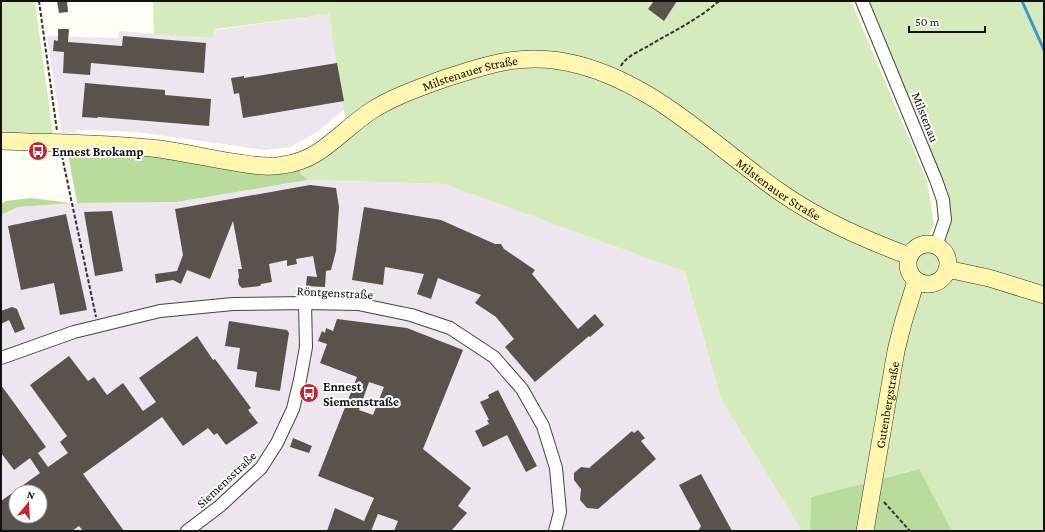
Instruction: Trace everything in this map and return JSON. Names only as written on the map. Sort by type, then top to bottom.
[{"type":"street","name":"Milstenau","points":[[862,1],[933,172],[943,200],[945,220],[936,246]]},
{"type":"street","name":"Milstenauer Straße","points":[[1,141],[157,149],[264,167],[281,166],[298,163],[319,153],[370,112],[393,99],[430,84],[488,64],[508,60],[544,59],[580,65],[615,78],[644,92],[710,138],[779,191],[809,211],[851,233],[909,256]]},
{"type":"street","points":[[925,244],[936,246],[946,255],[948,262],[947,269],[941,279],[934,283],[927,284],[916,281],[911,276],[908,269],[907,262],[909,256],[918,246],[925,244]]},
{"type":"street","points":[[947,269],[989,278],[1044,295]]},
{"type":"street","name":"Gutenbergstraße","points":[[865,531],[896,351],[916,281]]},
{"type":"street","name":"Siemensstraße","points":[[187,531],[220,506],[261,468],[277,443],[293,409],[300,380],[306,347],[305,303]]},
{"type":"street","name":"Röntgenstraße","points":[[1,358],[74,332],[160,312],[233,304],[358,304],[411,315],[450,328],[494,357],[522,389],[543,426],[556,468],[560,512],[555,531]]},
{"type":"path","points":[[39,1],[59,144],[88,274],[98,327]]},
{"type":"path","points":[[615,78],[622,63],[698,17],[719,1]]},
{"type":"path","points":[[873,489],[910,531]]},
{"type":"shaded area","points":[[329,14],[345,109],[317,132],[291,147],[265,150],[137,132],[77,130],[75,133],[62,134],[47,36],[118,38],[119,31],[210,38],[216,30]]},
{"type":"shaded area","points":[[308,180],[444,184],[685,272],[721,399],[802,531],[1,531],[1,215],[18,207],[72,203],[177,202]]},
{"type":"green space","points":[[1,1],[35,1],[53,135],[1,134]]},
{"type":"green space","points":[[153,1],[851,1],[927,181],[934,224],[929,235],[908,245],[932,244],[945,220],[862,1],[1044,1],[1044,531],[952,531],[918,469],[811,497],[810,531],[802,531],[721,399],[685,272],[444,184],[308,180],[300,173],[300,168],[347,129],[329,14],[216,29],[211,38],[154,34]]},
{"type":"green space","points":[[67,149],[300,168],[300,173],[308,180],[177,202],[77,203]]},
{"type":"green space","points":[[31,198],[72,203],[18,207],[1,215],[1,204],[6,201]]},
{"type":"green space","points":[[919,469],[952,531],[810,531],[811,497]]},
{"type":"building","points":[[57,1],[67,1],[68,12],[59,13]]},
{"type":"building","points":[[654,1],[677,1],[664,21],[648,9]]},
{"type":"building","points":[[58,29],[69,29],[68,42],[122,46],[123,36],[206,43],[204,73],[91,63],[90,75],[63,73],[64,52],[53,51],[54,40],[58,41]]},
{"type":"building","points":[[337,63],[344,101],[243,118],[239,93],[234,94],[231,78],[244,76],[244,78]]},
{"type":"building","points":[[85,83],[165,90],[165,95],[211,99],[209,126],[82,117]]},
{"type":"building","points":[[310,185],[336,188],[339,207],[336,251],[331,270],[326,271],[325,287],[306,286],[307,276],[317,277],[313,256],[296,259],[297,264],[287,266],[287,260],[269,264],[272,282],[261,284],[260,286],[242,288],[239,285],[238,280],[238,269],[242,269],[233,221],[210,279],[187,270],[181,284],[173,280],[156,283],[155,274],[177,271],[183,255],[175,209]]},
{"type":"building","points":[[364,207],[441,220],[495,244],[501,244],[504,249],[535,270],[532,274],[578,329],[595,314],[604,325],[535,382],[505,347],[514,339],[496,317],[475,303],[481,295],[438,278],[431,299],[417,294],[424,274],[385,267],[383,285],[352,280]]},
{"type":"building","points":[[112,211],[123,271],[95,276],[84,212]]},
{"type":"building","points":[[66,214],[87,310],[60,315],[54,283],[21,290],[8,226]]},
{"type":"building","points":[[12,307],[17,309],[25,329],[15,333],[9,320],[1,324],[1,311]]},
{"type":"building","points":[[337,319],[407,328],[463,350],[423,449],[471,488],[458,506],[467,513],[451,531],[394,531],[398,521],[378,514],[371,531],[327,531],[335,508],[364,521],[374,498],[318,476],[357,377],[320,363],[327,344],[318,341],[322,331],[325,333],[326,328],[333,331]],"holes":[[[369,382],[384,387],[373,415],[359,410]]]},
{"type":"building","points":[[229,321],[287,330],[289,333],[280,391],[255,387],[257,372],[237,369],[240,348],[225,346]]},
{"type":"building","points":[[197,336],[213,360],[215,359],[251,408],[248,410],[258,423],[226,445],[217,433],[214,435],[208,428],[183,446],[162,417],[83,474],[124,531],[83,531],[79,526],[72,531],[1,531],[1,501],[8,496],[8,524],[48,524],[48,484],[25,484],[40,473],[30,458],[14,470],[1,453],[1,385],[46,447],[38,453],[48,467],[68,453],[60,442],[67,436],[30,385],[69,356],[88,381],[94,377],[107,395],[123,383],[143,411],[156,402],[139,378]]},
{"type":"building","points":[[498,390],[537,466],[526,472],[507,435],[483,447],[475,431],[489,424],[487,420],[489,420],[480,402],[489,398],[488,395]]},
{"type":"building","points":[[638,430],[645,438],[641,441],[656,459],[598,509],[587,508],[580,500],[581,489],[574,480],[574,473],[581,467],[589,468],[632,431],[634,433]]},
{"type":"building","points":[[293,438],[312,446],[309,453],[290,447]]},
{"type":"building","points":[[701,474],[732,531],[698,531],[701,526],[679,485]]},
{"type":"waterway","name":"Milstenau","points":[[1022,1],[1044,50]]},
{"type":"place","name":"Ennest Brokamp","points":[[38,151]]},
{"type":"place","name":"Ennest Siemenstraße","points":[[309,393]]}]
